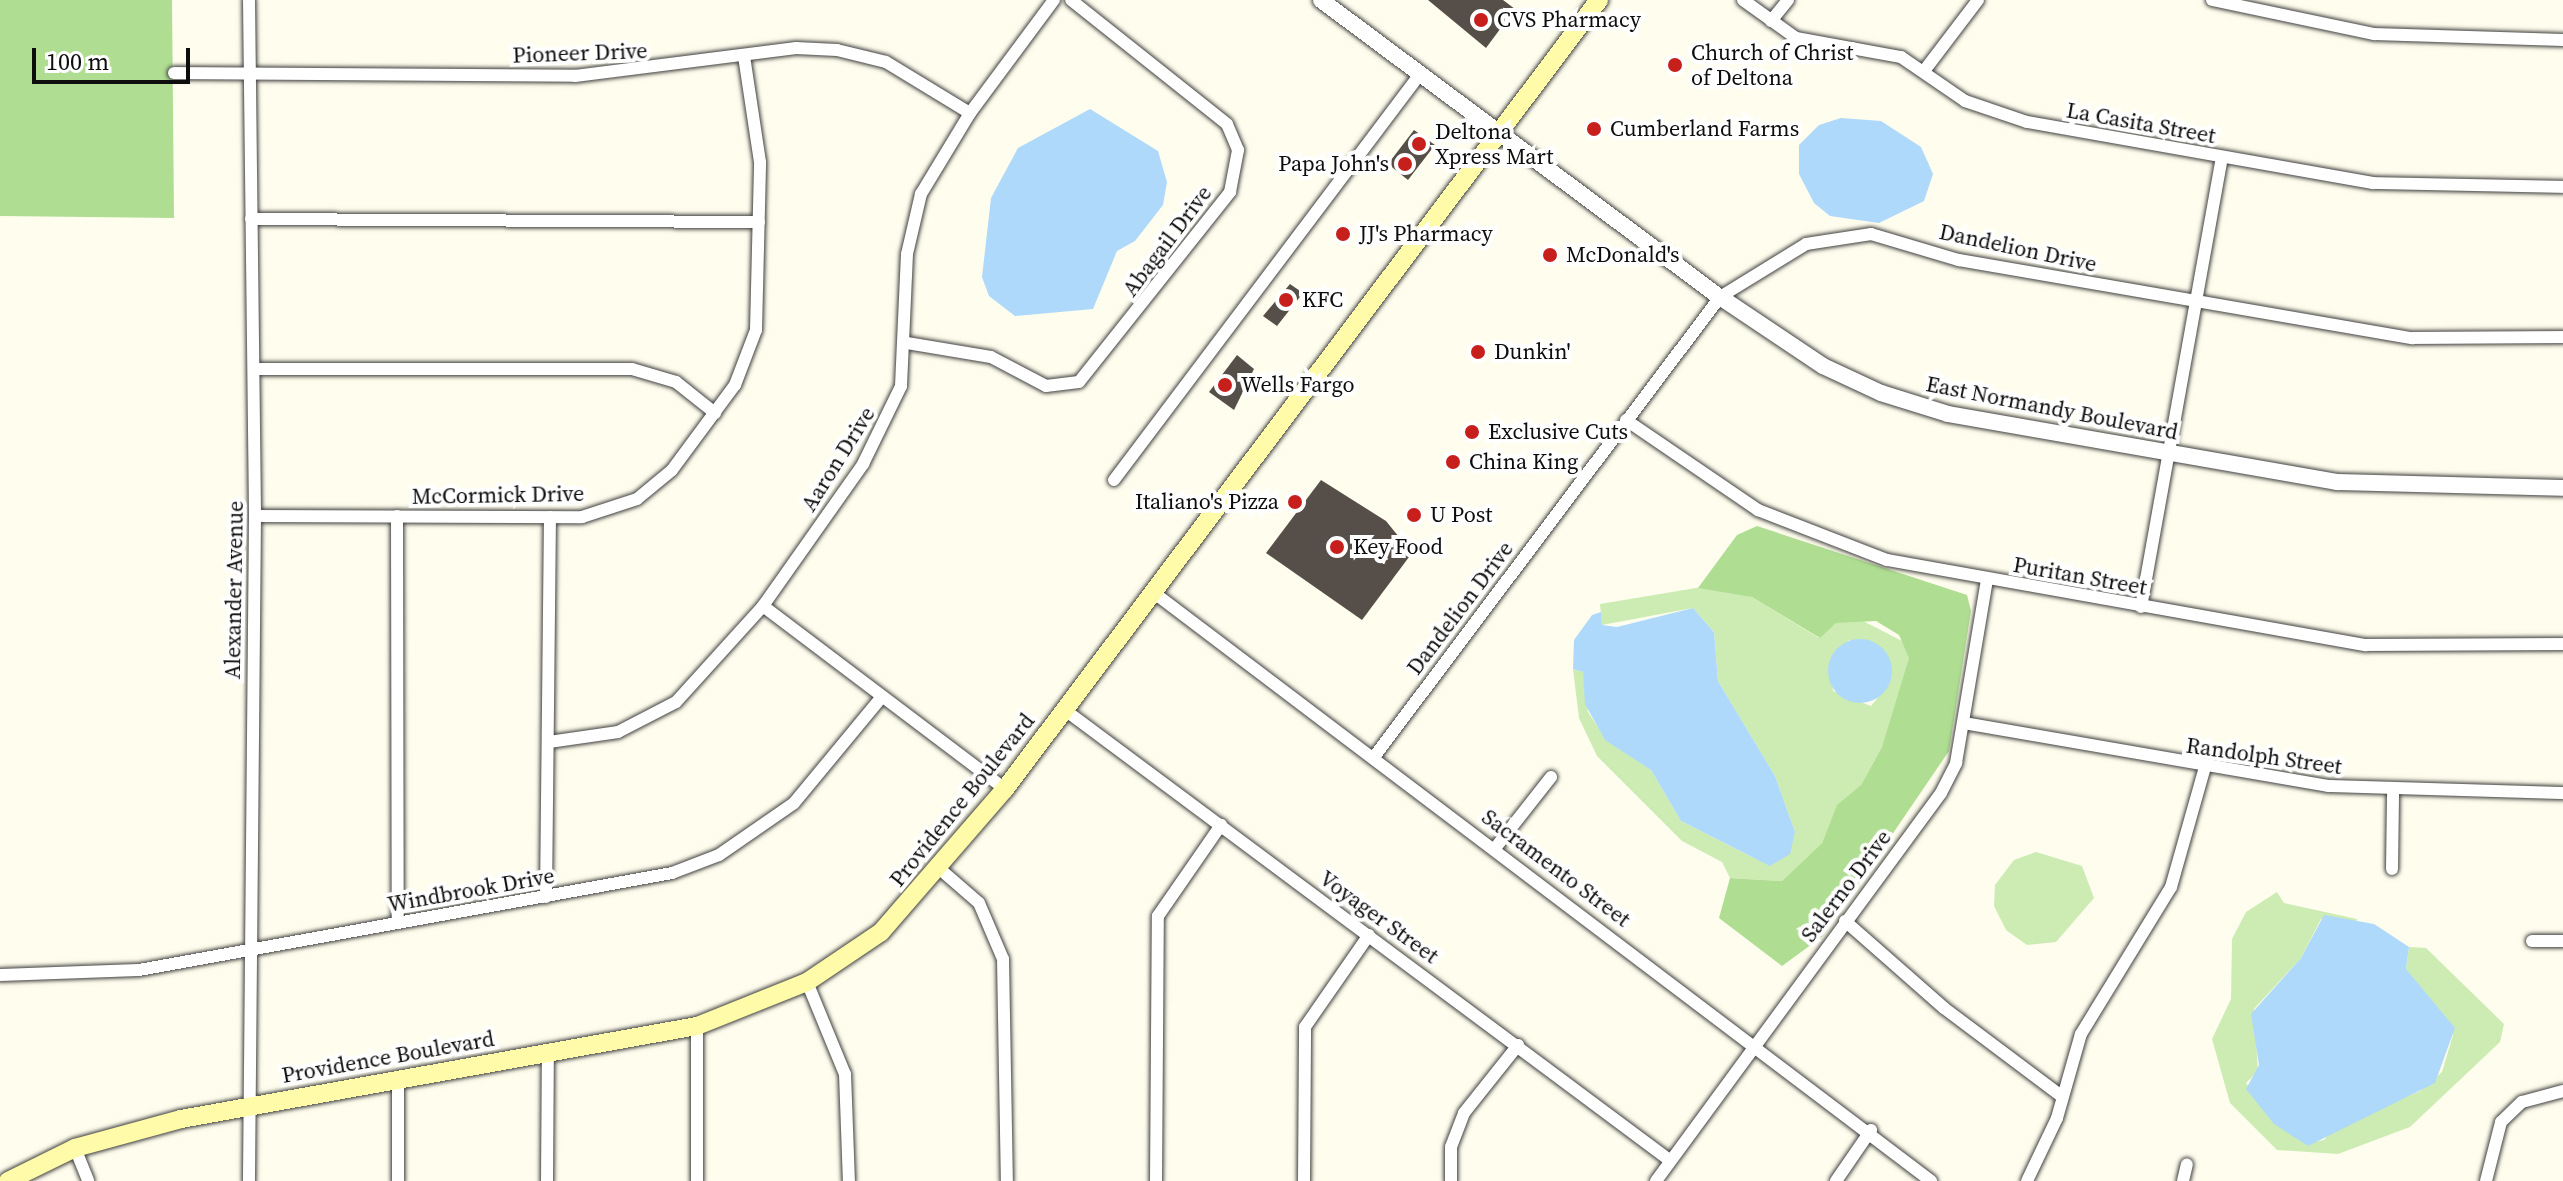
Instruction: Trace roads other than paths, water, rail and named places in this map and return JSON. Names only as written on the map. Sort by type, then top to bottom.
[{"type":"main road","name":"Providence Boulevard","points":[[8,1181],[75,1148],[250,1105],[697,1026],[807,982],[881,932],[941,870],[1005,789],[1599,0]]},
{"type":"street","name":"Alexander Avenue","points":[[249,0],[255,516],[249,1181]]},
{"type":"street","name":"Aaron Drive","points":[[549,742],[618,732],[658,714],[703,678],[763,606],[890,416],[907,343],[916,210],[970,113],[1054,0]]},
{"type":"street","name":"Abagail Drive","points":[[907,343],[991,357],[1046,386],[1079,382],[1230,192],[1238,150],[1227,124],[1071,0]]},
{"type":"street","name":"East Normandy Boulevard","points":[[1321,0],[1720,297],[1823,366],[1881,393],[1948,414],[2169,454],[2392,488],[2563,488]]},
{"type":"street","name":"La Casita Street","points":[[1743,0],[1796,38],[1880,51],[1924,71],[1991,113],[2373,183],[2563,187]]},
{"type":"street","points":[[1771,21],[1788,0]]},
{"type":"street","points":[[1924,71],[1978,0]]},
{"type":"street","points":[[2212,0],[2374,34],[2563,40]]},
{"type":"street","name":"Pioneer Drive","points":[[174,73],[575,76],[796,48],[886,62],[970,113]]},
{"type":"street","name":"McCormick Drive","points":[[255,516],[582,517],[637,499],[672,470],[745,367],[756,330],[759,222],[757,123],[744,56]]},
{"type":"street","points":[[1114,480],[1420,74]]},
{"type":"street","points":[[2141,607],[2222,157]]},
{"type":"street","points":[[251,219],[759,222]]},
{"type":"street","name":"Dandelion Drive","points":[[1374,757],[1720,297],[1806,244],[1871,234],[1959,260],[2194,303],[2412,338],[2563,337]]},
{"type":"street","points":[[254,369],[632,369],[676,382],[715,413]]},
{"type":"street","name":"Puritan Street","points":[[1626,420],[1721,489],[1807,533],[1887,560],[2366,645],[2563,644]]},
{"type":"street","points":[[397,516],[398,923]]},
{"type":"street","points":[[546,897],[550,517]]},
{"type":"street","name":"Salerno Drive","points":[[1656,1181],[1668,1159],[1941,793],[1964,723],[1987,580]]},
{"type":"street","name":"Sacramento Street","points":[[1153,592],[1871,1130],[1931,1181]]},
{"type":"street","points":[[763,606],[1005,789]]},
{"type":"street","name":"Windbrook Drive","points":[[0,975],[97,974],[672,873],[719,855],[794,803],[881,698]]},
{"type":"street","name":"Voyager Street","points":[[1065,710],[1668,1159]]},
{"type":"street","name":"Randolph Street","points":[[1964,723],[2204,770],[2393,793],[2563,793]]},
{"type":"street","points":[[2027,1181],[2061,1096],[2081,1034],[2171,887],[2204,770]]},
{"type":"street","points":[[1496,847],[1551,777]]},
{"type":"street","points":[[2392,869],[2393,793]]},
{"type":"street","points":[[1156,1181],[1158,916],[1221,825]]},
{"type":"street","points":[[941,870],[979,903],[1003,959],[1007,1181]]},
{"type":"street","points":[[1845,921],[1944,1008],[2061,1096]]},
{"type":"street","points":[[1304,1181],[1305,1027],[1369,935]]},
{"type":"street","points":[[2532,941],[2563,941]]},
{"type":"street","points":[[807,982],[845,1074],[849,1181]]},
{"type":"street","points":[[697,1026],[697,1181]]},
{"type":"street","points":[[1451,1181],[1451,1147],[1464,1113],[1518,1045]]},
{"type":"street","points":[[547,1181],[548,1053]]},
{"type":"street","points":[[398,1080],[398,1181]]},
{"type":"street","points":[[2486,1181],[2501,1122],[2529,1098],[2563,1091]]},
{"type":"street","points":[[1836,1181],[1871,1130]]},
{"type":"street","points":[[75,1148],[88,1181]]},
{"type":"street","points":[[2183,1181],[2187,1164]]},
{"type":"water","points":[[1090,109],[1158,151],[1167,182],[1163,205],[1135,241],[1117,251],[1093,309],[1015,316],[989,296],[982,277],[991,198],[1018,148]]},
{"type":"water","points":[[1841,118],[1881,121],[1921,147],[1933,174],[1924,201],[1879,223],[1830,216],[1814,203],[1799,174],[1799,145],[1819,125]]},
{"type":"water","points":[[1693,608],[1714,632],[1718,681],[1775,776],[1795,832],[1790,854],[1770,866],[1681,821],[1651,770],[1605,740],[1585,704],[1583,672],[1573,669],[1574,640],[1592,615],[1601,612],[1602,625],[1617,627]]},
{"type":"water","points":[[1860,639],[1883,648],[1892,671],[1883,694],[1860,703],[1837,694],[1828,671],[1837,648]]},
{"type":"water","points":[[2324,915],[2374,924],[2409,947],[2406,969],[2455,1028],[2435,1083],[2308,1146],[2274,1124],[2246,1089],[2259,1065],[2251,1014],[2301,958]]},
{"type":"place","name":"CVS Pharmacy","points":[[1481,20]]},
{"type":"place","name":"Church of Christ of Deltona","points":[[1675,65]]},
{"type":"place","name":"Cumberland Farms","points":[[1594,129]]},
{"type":"place","name":"Deltona Xpress Mart","points":[[1419,144]]},
{"type":"place","name":"Papa John's","points":[[1405,164]]},
{"type":"place","name":"JJ's Pharmacy","points":[[1343,234]]},
{"type":"place","name":"McDonald's","points":[[1550,255]]},
{"type":"place","name":"KFC","points":[[1286,300]]},
{"type":"place","name":"Dunkin'","points":[[1478,352]]},
{"type":"place","name":"Wells Fargo","points":[[1225,385]]},
{"type":"place","name":"Exclusive Cuts","points":[[1472,432]]},
{"type":"place","name":"China King","points":[[1453,462]]},
{"type":"place","name":"Italiano's Pizza","points":[[1295,502]]},
{"type":"place","name":"U Post","points":[[1414,515]]},
{"type":"place","name":"Key Food","points":[[1337,547]]}]
